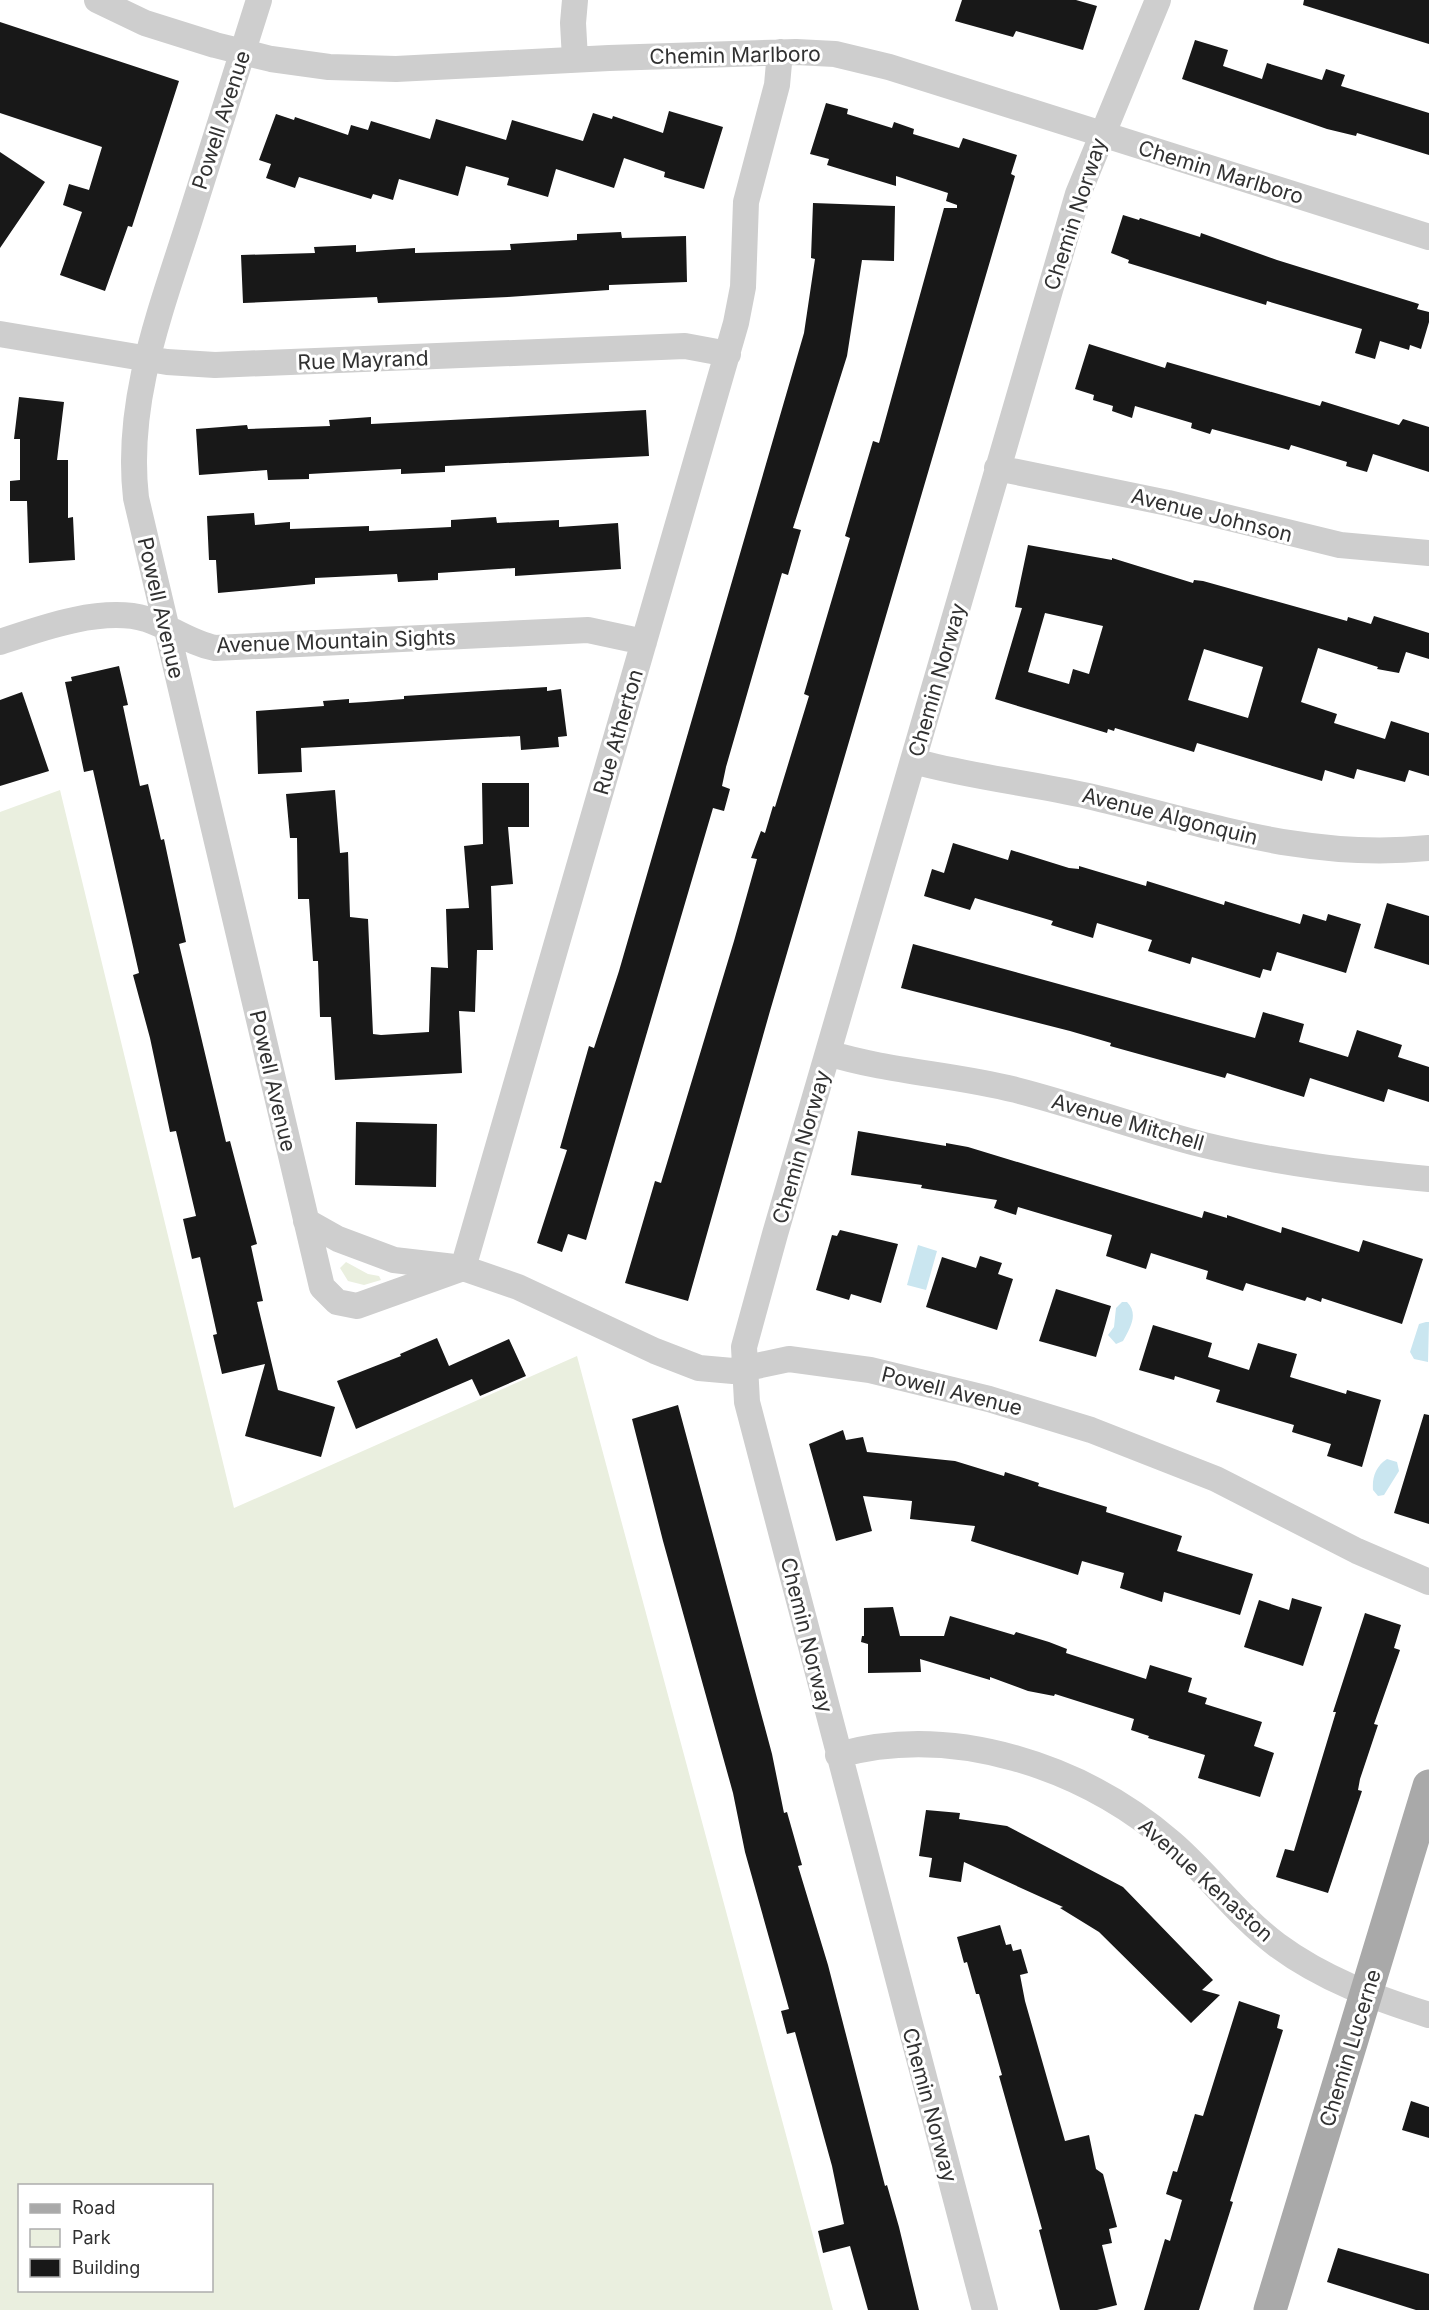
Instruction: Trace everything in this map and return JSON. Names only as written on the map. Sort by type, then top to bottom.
[{"type":"main road","name":"Chemin Lucerne","points":[[1270,2310],[1429,1786]]},
{"type":"street","name":"Chemin Marlboro","points":[[97,0],[145,23],[243,53],[310,65],[360,69],[780,52],[835,54],[861,60],[1429,237]]},
{"type":"street","name":"Powell Avenue","points":[[259,0],[148,358],[134,424],[134,480],[145,545],[322,1287],[331,1298],[343,1305],[364,1305],[463,1268]]},
{"type":"street","points":[[575,0],[575,59]]},
{"type":"street","name":"Chemin Norway","points":[[985,2310],[747,1402],[743,1369],[744,1347],[748,1326],[1075,202],[1158,0]]},
{"type":"street","name":"Rue Atherton","points":[[463,1268],[728,354],[743,287],[747,192],[777,85],[780,52]]},
{"type":"street","name":"Rue Mayrand","points":[[0,334],[184,364],[215,365],[686,346],[728,354]]},
{"type":"street","name":"Avenue Johnson","points":[[997,468],[1168,503],[1329,543],[1388,551],[1429,553]]},
{"type":"street","name":"Avenue Mountain Sights","points":[[0,642],[39,628],[101,617],[135,616],[215,648],[588,630],[644,642]]},
{"type":"street","name":"Avenue Algonquin","points":[[913,761],[1070,792],[1217,830],[1288,843],[1361,850],[1429,848]]},
{"type":"street","name":"Avenue Mitchell","points":[[828,1053],[862,1062],[1014,1089],[1200,1144],[1262,1158],[1330,1169],[1429,1179]]},
{"type":"street","name":"Powell Avenue","points":[[306,1221],[338,1239],[394,1260],[463,1268],[541,1296],[677,1360],[709,1370],[743,1369],[789,1359],[870,1370],[930,1383],[1048,1416],[1130,1443],[1216,1479],[1357,1551],[1429,1582]]},
{"type":"street","name":"Avenue Kenaston","points":[[838,1755],[890,1744],[960,1747],[1001,1755],[1069,1778],[1119,1804],[1155,1829],[1188,1857],[1276,1945],[1332,1979],[1366,1994],[1429,2015]]},
{"type":"green space","points":[[60,790],[234,1508],[577,1356],[833,2310],[0,2310],[0,812]]},
{"type":"green space","points":[[346,1262],[368,1274],[379,1276],[381,1280],[364,1285],[348,1281],[340,1268]]},
{"type":"water","points":[[918,1245],[937,1251],[926,1290],[907,1285]]},
{"type":"water","points":[[1122,1302],[1127,1302],[1131,1307],[1133,1316],[1131,1326],[1123,1341],[1116,1344],[1108,1335],[1114,1327],[1116,1308]]},
{"type":"water","points":[[1429,1322],[1428,1362],[1414,1359],[1410,1352],[1419,1324]]},
{"type":"water","points":[[1387,1459],[1397,1462],[1399,1471],[1384,1495],[1378,1496],[1373,1490],[1374,1476],[1377,1468]]},
{"type":"building","points":[[962,0],[1076,0],[1097,6],[1083,50],[1016,31],[1013,37],[955,21]]},
{"type":"building","points":[[1304,0],[1429,0],[1429,44],[1303,5]]},
{"type":"building","points":[[0,22],[179,81],[132,227],[128,226],[105,291],[60,275],[82,212],[63,205],[69,184],[89,190],[102,147],[0,113]]},
{"type":"building","points":[[1195,40],[1228,50],[1223,66],[1262,79],[1267,63],[1322,80],[1326,69],[1345,75],[1341,86],[1429,113],[1429,155],[1357,133],[1356,136],[1327,129],[1182,79]]},
{"type":"building","points":[[826,103],[848,109],[847,114],[892,128],[894,122],[914,129],[913,134],[959,148],[963,138],[1017,155],[1011,174],[1015,176],[770,1011],[688,1301],[625,1283],[655,1181],[661,1183],[734,941],[757,859],[751,858],[761,831],[765,833],[773,806],[775,807],[809,696],[804,694],[850,538],[845,536],[873,441],[879,443],[944,208],[957,208],[957,205],[946,201],[948,193],[896,176],[896,186],[827,165],[829,159],[810,154]]},
{"type":"building","points":[[669,111],[723,127],[704,189],[664,177],[665,172],[624,158],[614,188],[556,169],[548,197],[507,185],[509,178],[466,166],[458,196],[399,179],[393,200],[373,194],[371,199],[299,177],[295,188],[266,178],[271,164],[259,160],[276,114],[294,120],[295,117],[348,135],[351,125],[368,130],[371,121],[430,139],[436,119],[506,140],[512,120],[583,141],[593,113],[612,119],[613,116],[663,133]]},
{"type":"building","points":[[0,152],[45,182],[0,248]]},
{"type":"building","points":[[813,203],[895,206],[894,261],[862,260],[847,356],[793,528],[801,530],[788,575],[782,573],[726,767],[722,786],[730,789],[724,811],[713,808],[586,1240],[568,1234],[562,1252],[537,1243],[567,1150],[560,1148],[589,1046],[594,1048],[619,971],[804,333],[815,259],[811,258]]},
{"type":"building","points":[[1123,215],[1200,237],[1201,233],[1277,260],[1419,304],[1417,309],[1429,312],[1429,322],[1421,349],[1410,345],[1409,350],[1380,341],[1375,359],[1355,353],[1362,329],[1267,301],[1266,305],[1128,263],[1129,260],[1111,253]]},
{"type":"building","points":[[621,232],[622,238],[686,236],[687,282],[609,285],[609,290],[508,297],[378,303],[377,297],[243,303],[241,255],[315,253],[314,247],[356,245],[356,252],[415,248],[415,253],[511,250],[510,244],[577,240],[577,234]]},
{"type":"building","points":[[1089,344],[1165,368],[1167,362],[1320,406],[1322,401],[1399,425],[1403,419],[1429,427],[1429,472],[1373,454],[1367,472],[1346,466],[1347,462],[1291,445],[1289,450],[1212,429],[1210,434],[1191,428],[1192,423],[1135,406],[1132,418],[1112,411],[1113,406],[1093,400],[1094,395],[1075,389]]},
{"type":"building","points":[[19,397],[64,402],[57,460],[68,460],[68,518],[73,517],[75,560],[29,563],[27,501],[10,501],[10,481],[20,480],[20,439],[14,439]]},
{"type":"building","points":[[646,410],[649,456],[445,466],[445,472],[401,474],[401,469],[309,474],[309,479],[268,480],[267,470],[199,475],[196,429],[247,425],[248,429],[330,426],[329,420],[371,417],[371,424]]},
{"type":"building","points":[[254,513],[255,525],[290,522],[290,529],[369,526],[369,531],[451,527],[451,520],[496,517],[497,523],[559,520],[559,527],[618,523],[621,569],[515,576],[515,568],[438,573],[438,580],[398,582],[397,574],[315,578],[315,584],[218,593],[216,560],[209,560],[207,516]]},
{"type":"building","points":[[1028,545],[1112,560],[1112,558],[1193,583],[1194,580],[1203,581],[1347,621],[1348,617],[1371,624],[1374,616],[1429,633],[1429,659],[1406,652],[1399,673],[1377,669],[1378,667],[1318,648],[1301,702],[1337,714],[1334,723],[1385,739],[1391,721],[1429,733],[1429,776],[1409,770],[1405,782],[1357,769],[1354,779],[1325,770],[1322,781],[1197,743],[1194,752],[1115,728],[1114,731],[1108,729],[1107,733],[995,699],[1022,608],[1015,607]],"holes":[[[1045,613],[1103,626],[1089,674],[1073,669],[1069,684],[1028,672]],[[1204,649],[1263,667],[1248,718],[1188,700]]]},
{"type":"building","points":[[119,666],[128,705],[123,706],[140,786],[148,784],[161,840],[164,839],[186,942],[179,944],[226,1142],[230,1141],[257,1244],[251,1246],[263,1301],[257,1302],[278,1390],[335,1407],[321,1457],[245,1436],[265,1364],[222,1374],[213,1335],[217,1334],[200,1257],[192,1259],[183,1219],[196,1216],[176,1131],[170,1132],[150,1038],[133,975],[139,973],[93,770],[84,772],[65,682],[72,681],[71,677]]},
{"type":"building","points":[[547,687],[547,691],[561,689],[567,736],[558,737],[559,747],[521,750],[520,736],[301,748],[302,772],[258,774],[256,711],[324,706],[323,701],[349,699],[349,703],[366,702],[404,699],[404,696]]},
{"type":"building","points":[[22,692],[49,771],[0,786],[0,700]]},
{"type":"building","points":[[482,783],[529,783],[529,827],[508,827],[513,884],[491,886],[493,950],[477,950],[475,1012],[459,1011],[462,1073],[335,1080],[331,1017],[320,1017],[318,961],[313,961],[309,899],[298,899],[297,838],[290,838],[286,794],[335,790],[340,853],[348,852],[350,917],[368,919],[373,1034],[381,1035],[429,1032],[431,967],[448,968],[446,909],[469,908],[464,846],[483,844]]},
{"type":"building","points":[[953,843],[1008,860],[1011,850],[1069,868],[1079,869],[1079,866],[1146,886],[1147,881],[1224,905],[1225,901],[1300,924],[1303,914],[1326,921],[1328,914],[1361,924],[1346,973],[1277,952],[1271,971],[1263,969],[1260,978],[1192,957],[1190,964],[1148,951],[1152,940],[1097,923],[1093,938],[1051,925],[1053,921],[975,898],[970,910],[924,896],[932,869],[944,873]]},
{"type":"building","points":[[1387,903],[1429,916],[1429,965],[1374,948]]},
{"type":"building","points":[[913,944],[1255,1038],[1263,1012],[1304,1024],[1299,1042],[1348,1057],[1357,1030],[1402,1045],[1398,1057],[1429,1067],[1429,1102],[1388,1089],[1384,1102],[1310,1078],[1304,1097],[1227,1073],[1225,1078],[1110,1046],[1111,1043],[1070,1031],[901,988]]},
{"type":"building","points":[[356,1122],[437,1124],[436,1187],[355,1185]]},
{"type":"building","points":[[858,1131],[946,1146],[946,1143],[968,1147],[1202,1218],[1204,1211],[1227,1218],[1227,1215],[1281,1233],[1282,1227],[1359,1252],[1363,1240],[1423,1259],[1402,1324],[1322,1298],[1321,1302],[1307,1297],[1305,1301],[1246,1283],[1243,1291],[1206,1279],[1208,1271],[1151,1253],[1146,1269],[1106,1256],[1112,1235],[1018,1207],[1016,1215],[994,1208],[997,1200],[921,1188],[922,1185],[851,1175]]},
{"type":"building","points":[[840,1230],[898,1244],[881,1303],[851,1294],[849,1300],[816,1290],[832,1235],[837,1236]]},
{"type":"building","points":[[980,1256],[1002,1263],[998,1274],[1013,1279],[997,1330],[926,1307],[942,1257],[976,1268]]},
{"type":"building","points":[[1056,1289],[1111,1306],[1096,1357],[1039,1341]]},
{"type":"building","points":[[1153,1325],[1212,1343],[1208,1357],[1249,1370],[1258,1343],[1297,1354],[1290,1377],[1346,1394],[1347,1390],[1381,1400],[1362,1467],[1327,1456],[1331,1444],[1292,1432],[1294,1425],[1216,1402],[1220,1390],[1175,1376],[1174,1380],[1139,1370]]},
{"type":"building","points":[[437,1338],[449,1366],[509,1339],[526,1376],[480,1396],[472,1379],[356,1429],[337,1381],[401,1356],[400,1354]]},
{"type":"building","points":[[678,1405],[772,1754],[784,1813],[787,1812],[802,1865],[798,1866],[828,1965],[885,2186],[887,2185],[899,2227],[919,2310],[868,2310],[850,2246],[823,2253],[818,2231],[844,2224],[832,2166],[795,2032],[787,2034],[781,2011],[789,2009],[745,1852],[733,1793],[663,1541],[632,1419]]},
{"type":"building","points":[[1424,1414],[1429,1415],[1429,1524],[1394,1513]]},
{"type":"building","points":[[843,1430],[846,1440],[863,1437],[867,1452],[955,1461],[1004,1476],[1005,1472],[1039,1483],[1038,1486],[1107,1507],[1106,1512],[1182,1536],[1177,1551],[1253,1574],[1240,1615],[1164,1592],[1162,1602],[1120,1588],[1124,1573],[1082,1561],[1078,1575],[971,1541],[975,1526],[910,1519],[912,1501],[863,1496],[872,1531],[836,1541],[809,1444]]},
{"type":"building","points":[[1292,1598],[1322,1607],[1303,1666],[1244,1647],[1259,1600],[1289,1610]]},
{"type":"building","points":[[893,1607],[900,1636],[944,1636],[950,1616],[1014,1635],[1016,1632],[1049,1642],[1067,1649],[1066,1653],[1146,1679],[1150,1665],[1192,1678],[1188,1692],[1207,1698],[1205,1704],[1262,1722],[1254,1746],[1274,1753],[1260,1797],[1198,1778],[1205,1755],[1148,1738],[1149,1736],[1131,1730],[1134,1719],[1055,1694],[1054,1696],[1028,1691],[990,1677],[990,1680],[920,1659],[921,1672],[868,1673],[868,1644],[861,1642],[864,1636],[864,1608]]},
{"type":"building","points":[[1365,1613],[1401,1625],[1394,1648],[1400,1650],[1374,1724],[1378,1725],[1358,1790],[1362,1791],[1328,1893],[1276,1877],[1285,1849],[1294,1851],[1336,1712],[1333,1712]]},
{"type":"building","points":[[926,1810],[960,1813],[959,1819],[1007,1826],[1123,1887],[1213,1980],[1202,1990],[1220,1995],[1191,2023],[1099,1932],[1060,1908],[1063,1907],[964,1862],[961,1882],[929,1877],[932,1858],[919,1856]]},
{"type":"building","points":[[1000,1925],[1006,1945],[1011,1944],[1013,1951],[1021,1949],[1028,1973],[1020,1975],[1025,2001],[1065,2141],[1089,2135],[1096,2169],[1103,2174],[1117,2227],[1109,2229],[1112,2243],[1102,2245],[1117,2305],[1097,2310],[1060,2310],[1039,2230],[1042,2229],[999,2076],[1002,2075],[979,1994],[976,1994],[967,1962],[964,1963],[957,1937]]},
{"type":"building","points":[[1239,2001],[1280,2015],[1277,2028],[1283,2030],[1230,2201],[1233,2202],[1199,2310],[1144,2310],[1165,2239],[1170,2241],[1182,2200],[1166,2194],[1173,2171],[1177,2172],[1195,2114],[1203,2116]]},
{"type":"building","points":[[1411,2101],[1429,2107],[1429,2138],[1402,2130]]},
{"type":"building","points":[[1338,2248],[1429,2274],[1429,2310],[1416,2310],[1327,2282]]}]
